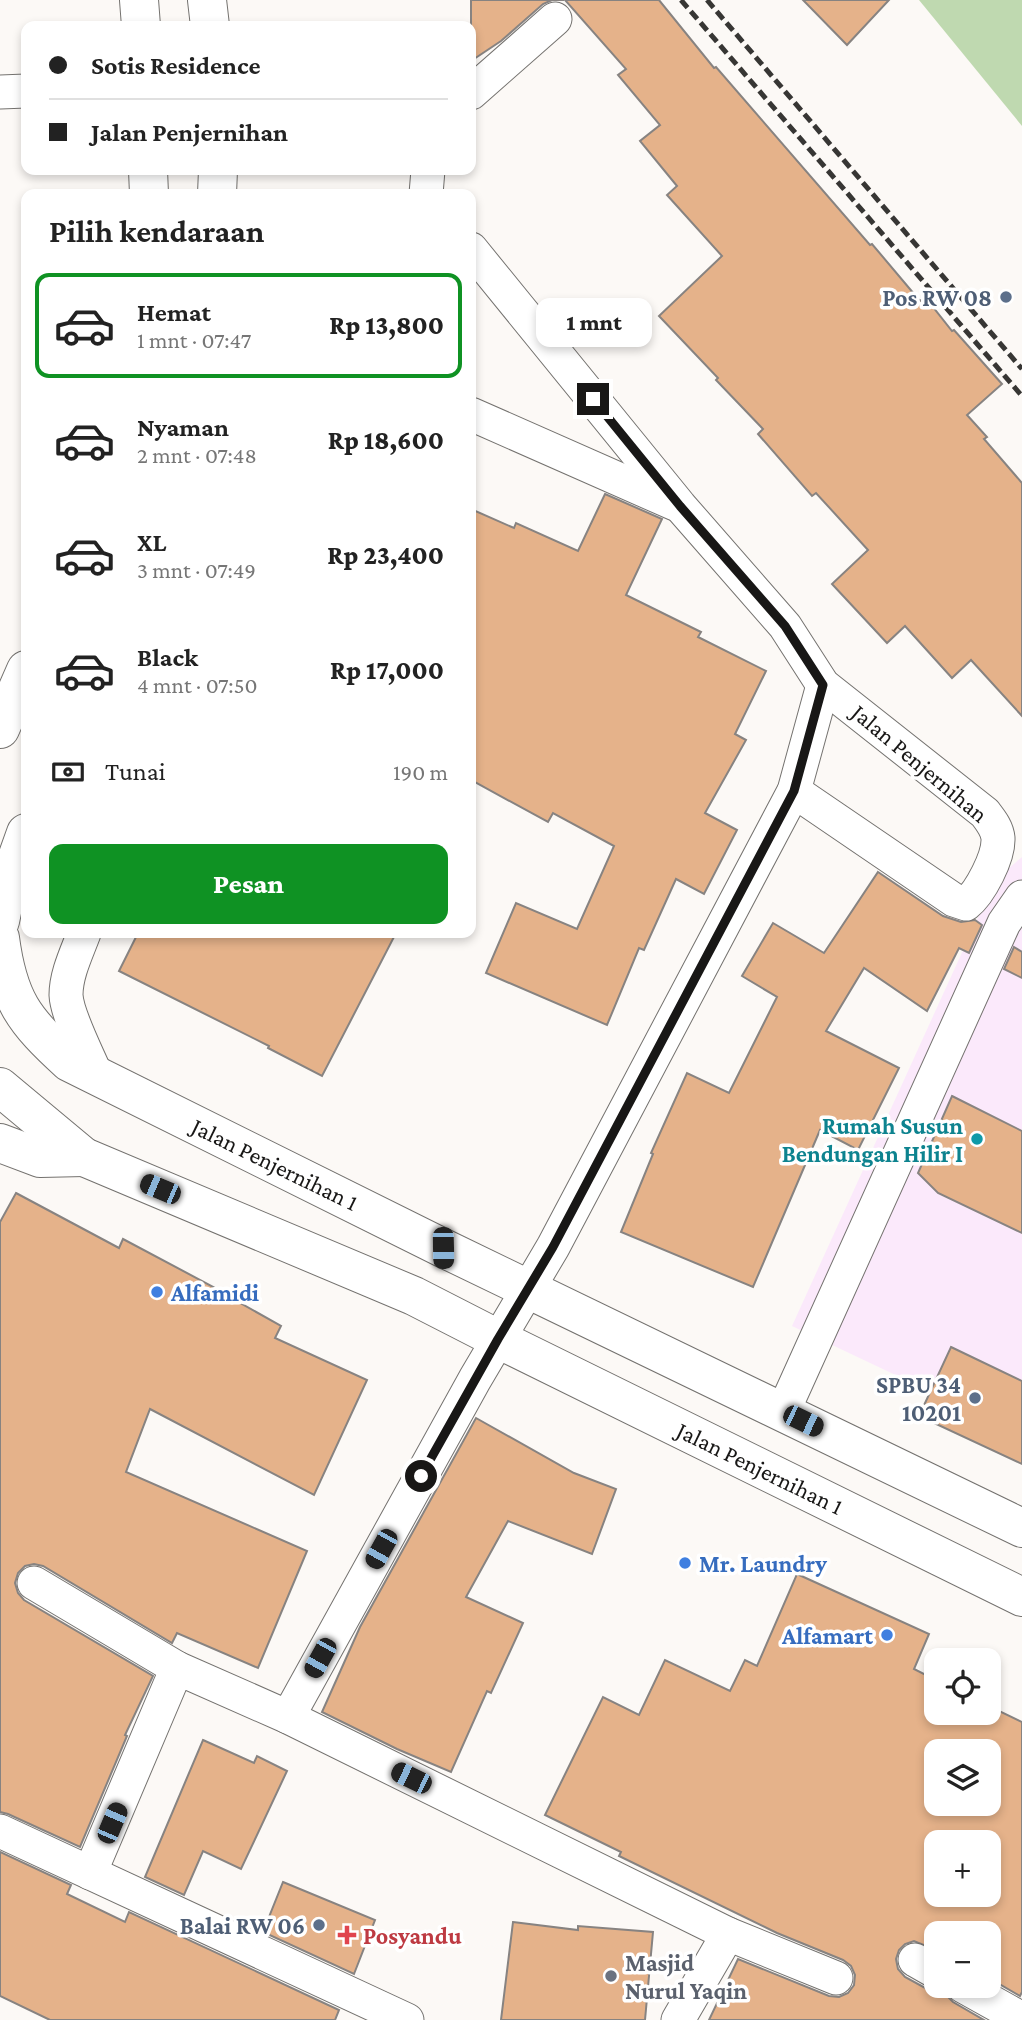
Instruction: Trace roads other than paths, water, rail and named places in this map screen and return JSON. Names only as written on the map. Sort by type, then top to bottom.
[{"type":"main road","points":[[139,0],[141,21]]},
{"type":"main road","points":[[207,0],[209,21]]},
{"type":"main road","points":[[0,729],[21,681]]},
{"type":"main road","points":[[0,921],[8,883],[21,847]]},
{"type":"main road","name":"Jalan Penjernihan 1","points":[[0,938],[4,969],[19,1008],[41,1037],[69,1062],[443,1248],[1022,1528]]},
{"type":"main road","name":"Jalan Penjernihan 1","points":[[0,1087],[84,1157],[414,1296],[1022,1597]]},
{"type":"main road","points":[[0,1143],[40,1158],[84,1157]]},
{"type":"main road","points":[[414,1296],[430,1289],[439,1279],[443,1267],[443,1248]]},
{"type":"street","points":[[476,89],[555,19]]},
{"type":"street","points":[[0,92],[21,91]]},
{"type":"street","name":"Jalan Penjernihan","points":[[476,255],[680,506],[785,626],[823,685],[985,813],[996,828],[999,842],[975,896],[966,904],[954,900],[794,791]]},
{"type":"street","points":[[476,416],[680,506]]},
{"type":"street","points":[[288,1717],[498,1339],[559,1235],[794,791],[823,685]]},
{"type":"street","points":[[783,1412],[1004,923],[1022,897]]},
{"type":"street","points":[[82,938],[73,962],[66,996],[97,1077]]},
{"type":"street","points":[[34,1583],[177,1668],[288,1717],[728,1934],[836,1978]]},
{"type":"street","points":[[90,1873],[177,1668]]},
{"type":"street","points":[[0,1831],[407,2020]]},
{"type":"street","points":[[678,2020],[728,1934]]},
{"type":"street","points":[[985,1998],[1022,2018]]},
{"type":"railway","points":[[681,0],[1022,396]]},
{"type":"railway","points":[[707,0],[1022,369]]},
{"type":"place","name":"Pos RW 08","points":[[1006,297]]},
{"type":"place","name":"Rumah Susun Bendungan Hilir I","points":[[977,1139]]},
{"type":"place","name":"Alfamidi","points":[[157,1292]]},
{"type":"place","name":"SPBU 34 10201","points":[[975,1398]]},
{"type":"place","name":"Mr. Laundry","points":[[685,1563]]},
{"type":"place","name":"Alfamart","points":[[887,1635]]},
{"type":"place","name":"Balai RW 06","points":[[319,1925]]},
{"type":"place","name":"Posyandu","points":[[347,1935]]},
{"type":"place","name":"Masjid Nurul Yaqin","points":[[611,1976]]}]
